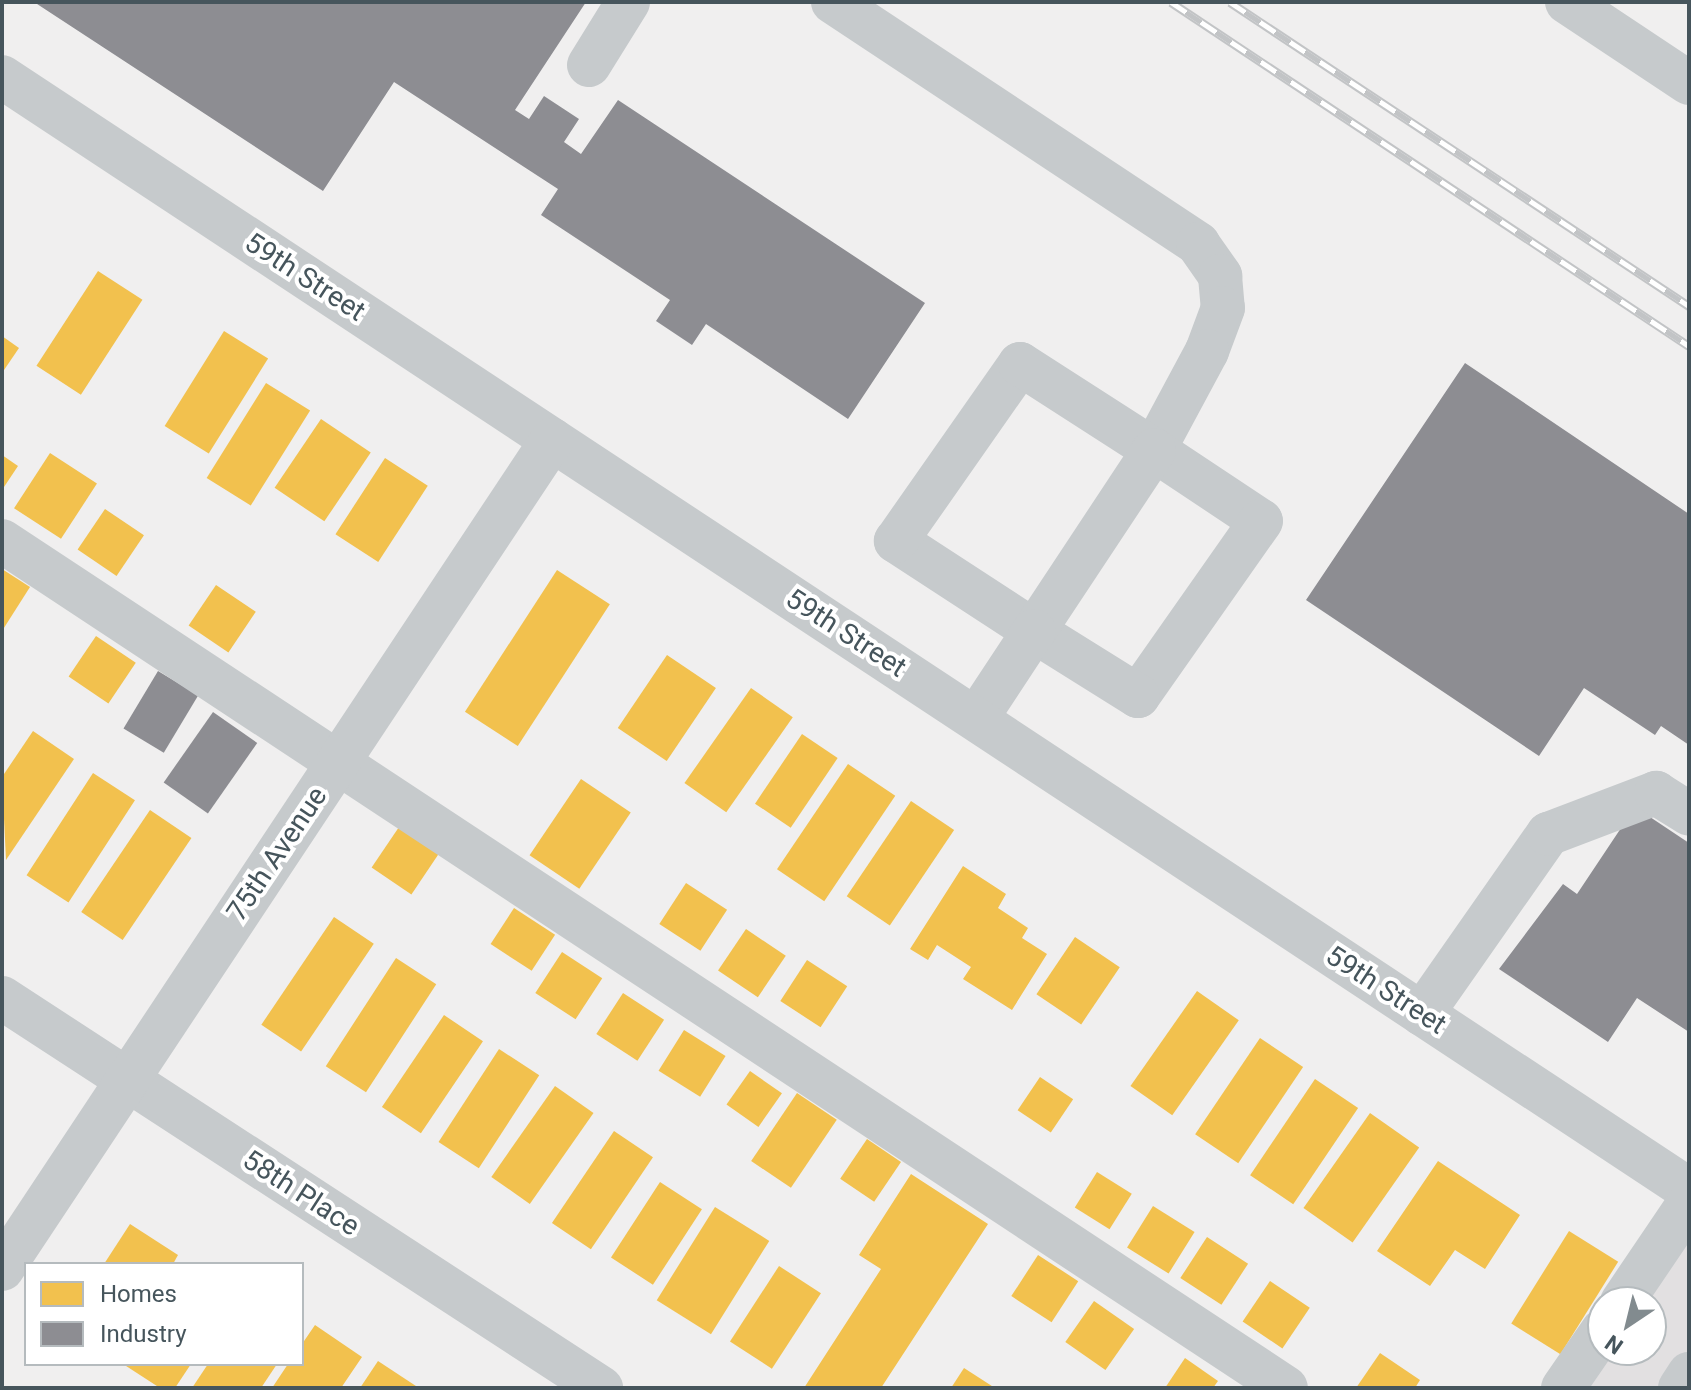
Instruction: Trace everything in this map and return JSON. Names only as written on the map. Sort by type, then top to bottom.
[{"type":"street","points":[[589,65],[628,2]]},
{"type":"street","points":[[833,2],[1198,244],[1220,276],[1223,308],[1154,450],[976,719]]},
{"type":"street","points":[[1567,2],[1689,83]]},
{"type":"street","name":"59th Street","points":[[2,77],[1689,1190]]},
{"type":"street","points":[[1020,364],[1154,450],[1261,521],[1138,696],[896,541],[1020,364]]},
{"type":"street","name":"75th Avenue","points":[[2,1269],[552,440]]},
{"type":"street","points":[[2,541],[1286,1388]]},
{"type":"street","points":[[1422,1014],[1548,834],[1656,793],[1689,814]]},
{"type":"street","name":"58th Place","points":[[2,998],[601,1388]]},
{"type":"street","points":[[1633,1286],[1689,1203]]},
{"type":"street","points":[[1563,1388],[1587,1353]]},
{"type":"street","points":[[1680,1388],[1689,1374]]},
{"type":"shaded area","points":[[1689,1241],[1689,1388],[1565,1388],[1587,1366],[1667,1366],[1667,1286],[1640,1286]]},
{"type":"building: Homes","points":[[98,271],[142,300],[81,395],[36,366]]},
{"type":"building: Homes","points":[[224,331],[268,359],[209,454],[165,426]]},
{"type":"building: Homes","points":[[2,336],[19,348],[2,373]]},
{"type":"building: Homes","points":[[266,383],[310,411],[251,506],[207,478]]},
{"type":"building: Homes","points":[[321,419],[371,453],[324,521],[275,488]]},
{"type":"building: Homes","points":[[50,453],[97,483],[61,539],[14,508]]},
{"type":"building: Homes","points":[[2,455],[18,466],[2,490]]},
{"type":"building: Homes","points":[[385,458],[428,486],[378,562],[335,534]]},
{"type":"building: Homes","points":[[105,509],[144,535],[117,576],[78,550]]},
{"type":"building: Homes","points":[[2,569],[30,587],[2,631]]},
{"type":"building: Homes","points":[[557,570],[610,604],[518,746],[465,712]]},
{"type":"building: Homes","points":[[216,585],[256,612],[228,652],[189,626]]},
{"type":"building: Homes","points":[[96,636],[136,663],[108,703],[69,677]]},
{"type":"building: Homes","points":[[667,655],[716,688],[667,761],[618,728]]},
{"type":"building: Homes","points":[[751,688],[793,717],[726,812],[684,783]]},
{"type":"building: Homes","points":[[33,731],[74,759],[6,860],[2,777]]},
{"type":"building: Homes","points":[[802,734],[838,758],[791,828],[755,804]]},
{"type":"building: Homes","points":[[848,764],[895,796],[824,901],[777,869]]},
{"type":"building: Homes","points":[[93,773],[135,800],[68,903],[27,875]]},
{"type":"building: Homes","points":[[581,779],[631,813],[579,889],[530,855]]},
{"type":"building: Homes","points":[[911,801],[954,830],[890,925],[847,896]]},
{"type":"building: Homes","points":[[150,810],[191,838],[123,940],[81,912]]},
{"type":"building: Homes","points":[[399,827],[439,854],[411,894],[372,868]]},
{"type":"building: Homes","points":[[963,866],[1006,894],[998,908],[1028,928],[1022,938],[1047,954],[1012,1010],[963,979],[971,967],[937,945],[928,960],[910,949]]},
{"type":"building: Homes","points":[[686,883],[727,910],[700,951],[659,924]]},
{"type":"building: Homes","points":[[514,908],[555,935],[532,971],[491,944]]},
{"type":"building: Homes","points":[[334,917],[374,944],[301,1052],[261,1025]]},
{"type":"building: Homes","points":[[746,929],[786,956],[758,997],[718,970]]},
{"type":"building: Homes","points":[[1075,937],[1120,967],[1081,1024],[1036,994]]},
{"type":"building: Homes","points":[[562,952],[602,978],[576,1019],[535,993]]},
{"type":"building: Homes","points":[[396,958],[436,984],[366,1092],[326,1066]]},
{"type":"building: Homes","points":[[807,960],[847,986],[821,1027],[780,1001]]},
{"type":"building: Homes","points":[[1197,991],[1239,1020],[1172,1115],[1130,1086]]},
{"type":"building: Homes","points":[[623,993],[664,1020],[637,1061],[596,1034]]},
{"type":"building: Homes","points":[[444,1015],[483,1041],[421,1133],[382,1107]]},
{"type":"building: Homes","points":[[684,1030],[726,1056],[700,1097],[659,1071]]},
{"type":"building: Homes","points":[[1260,1038],[1303,1067],[1238,1163],[1195,1134]]},
{"type":"building: Homes","points":[[499,1049],[539,1075],[479,1168],[439,1142]]},
{"type":"building: Homes","points":[[750,1071],[782,1093],[758,1127],[726,1105]]},
{"type":"building: Homes","points":[[1040,1077],[1073,1099],[1051,1133],[1018,1110]]},
{"type":"building: Homes","points":[[1315,1079],[1358,1108],[1293,1204],[1250,1175]]},
{"type":"building: Homes","points":[[555,1086],[594,1113],[530,1204],[491,1177]]},
{"type":"building: Homes","points":[[797,1093],[837,1120],[791,1188],[751,1161]]},
{"type":"building: Homes","points":[[1370,1113],[1419,1147],[1353,1242],[1303,1208]]},
{"type":"building: Homes","points":[[614,1131],[653,1157],[591,1249],[552,1223]]},
{"type":"building: Homes","points":[[867,1139],[901,1162],[874,1202],[840,1179]]},
{"type":"building: Homes","points":[[1438,1161],[1520,1215],[1485,1269],[1455,1250],[1430,1286],[1377,1251]]},
{"type":"building: Homes","points":[[1097,1172],[1132,1194],[1110,1229],[1075,1208]]},
{"type":"building: Homes","points":[[911,1174],[988,1224],[881,1388],[804,1388],[881,1269],[859,1255]]},
{"type":"building: Homes","points":[[660,1182],[702,1209],[653,1285],[611,1257]]},
{"type":"building: Homes","points":[[1153,1206],[1195,1232],[1169,1274],[1127,1248]]},
{"type":"building: Homes","points":[[715,1207],[769,1241],[711,1334],[657,1300]]},
{"type":"building: Homes","points":[[130,1224],[178,1255],[174,1262],[105,1262]]},
{"type":"building: Homes","points":[[1569,1231],[1618,1262],[1603,1286],[1587,1286],[1587,1312],[1560,1354],[1511,1323]]},
{"type":"building: Homes","points":[[1207,1237],[1248,1264],[1221,1305],[1180,1278]]},
{"type":"building: Homes","points":[[1038,1255],[1078,1281],[1052,1322],[1011,1296]]},
{"type":"building: Homes","points":[[779,1266],[821,1293],[772,1369],[730,1341]]},
{"type":"building: Homes","points":[[1270,1281],[1310,1308],[1282,1348],[1243,1322]]},
{"type":"building: Homes","points":[[1094,1301],[1134,1329],[1105,1370],[1065,1342]]},
{"type":"building: Homes","points":[[315,1325],[362,1357],[341,1388],[272,1388],[287,1366],[304,1366],[304,1341]]},
{"type":"building: Homes","points":[[1380,1353],[1420,1380],[1415,1388],[1356,1388]]},
{"type":"building: Homes","points":[[1185,1358],[1218,1381],[1213,1388],[1165,1388]]},
{"type":"building: Homes","points":[[378,1361],[419,1388],[360,1388]]},
{"type":"building: Homes","points":[[126,1366],[190,1366],[175,1388],[160,1388]]},
{"type":"building: Homes","points":[[207,1366],[276,1366],[261,1388],[192,1388]]},
{"type":"building: Homes","points":[[964,1368],[995,1388],[951,1388]]},
{"type":"building: Industry","points":[[34,2],[586,2],[515,110],[529,119],[544,96],[579,119],[564,142],[581,154],[618,100],[925,303],[848,419],[706,324],[692,345],[656,321],[670,300],[541,215],[558,189],[394,82],[323,191]]},
{"type":"building: Industry","points":[[1465,363],[1689,514],[1689,745],[1661,726],[1655,735],[1584,688],[1539,756],[1306,600]]},
{"type":"building: Industry","points":[[158,671],[198,695],[164,753],[123,728]]},
{"type":"building: Industry","points":[[213,712],[257,743],[208,813],[164,782]]},
{"type":"building: Industry","points":[[1635,807],[1689,843],[1689,1032],[1637,998],[1608,1042],[1499,969],[1563,884],[1577,894]]},
{"type":"railway","points":[[1171,2],[1689,346]]},
{"type":"railway","points":[[1230,2],[1689,306]]}]
